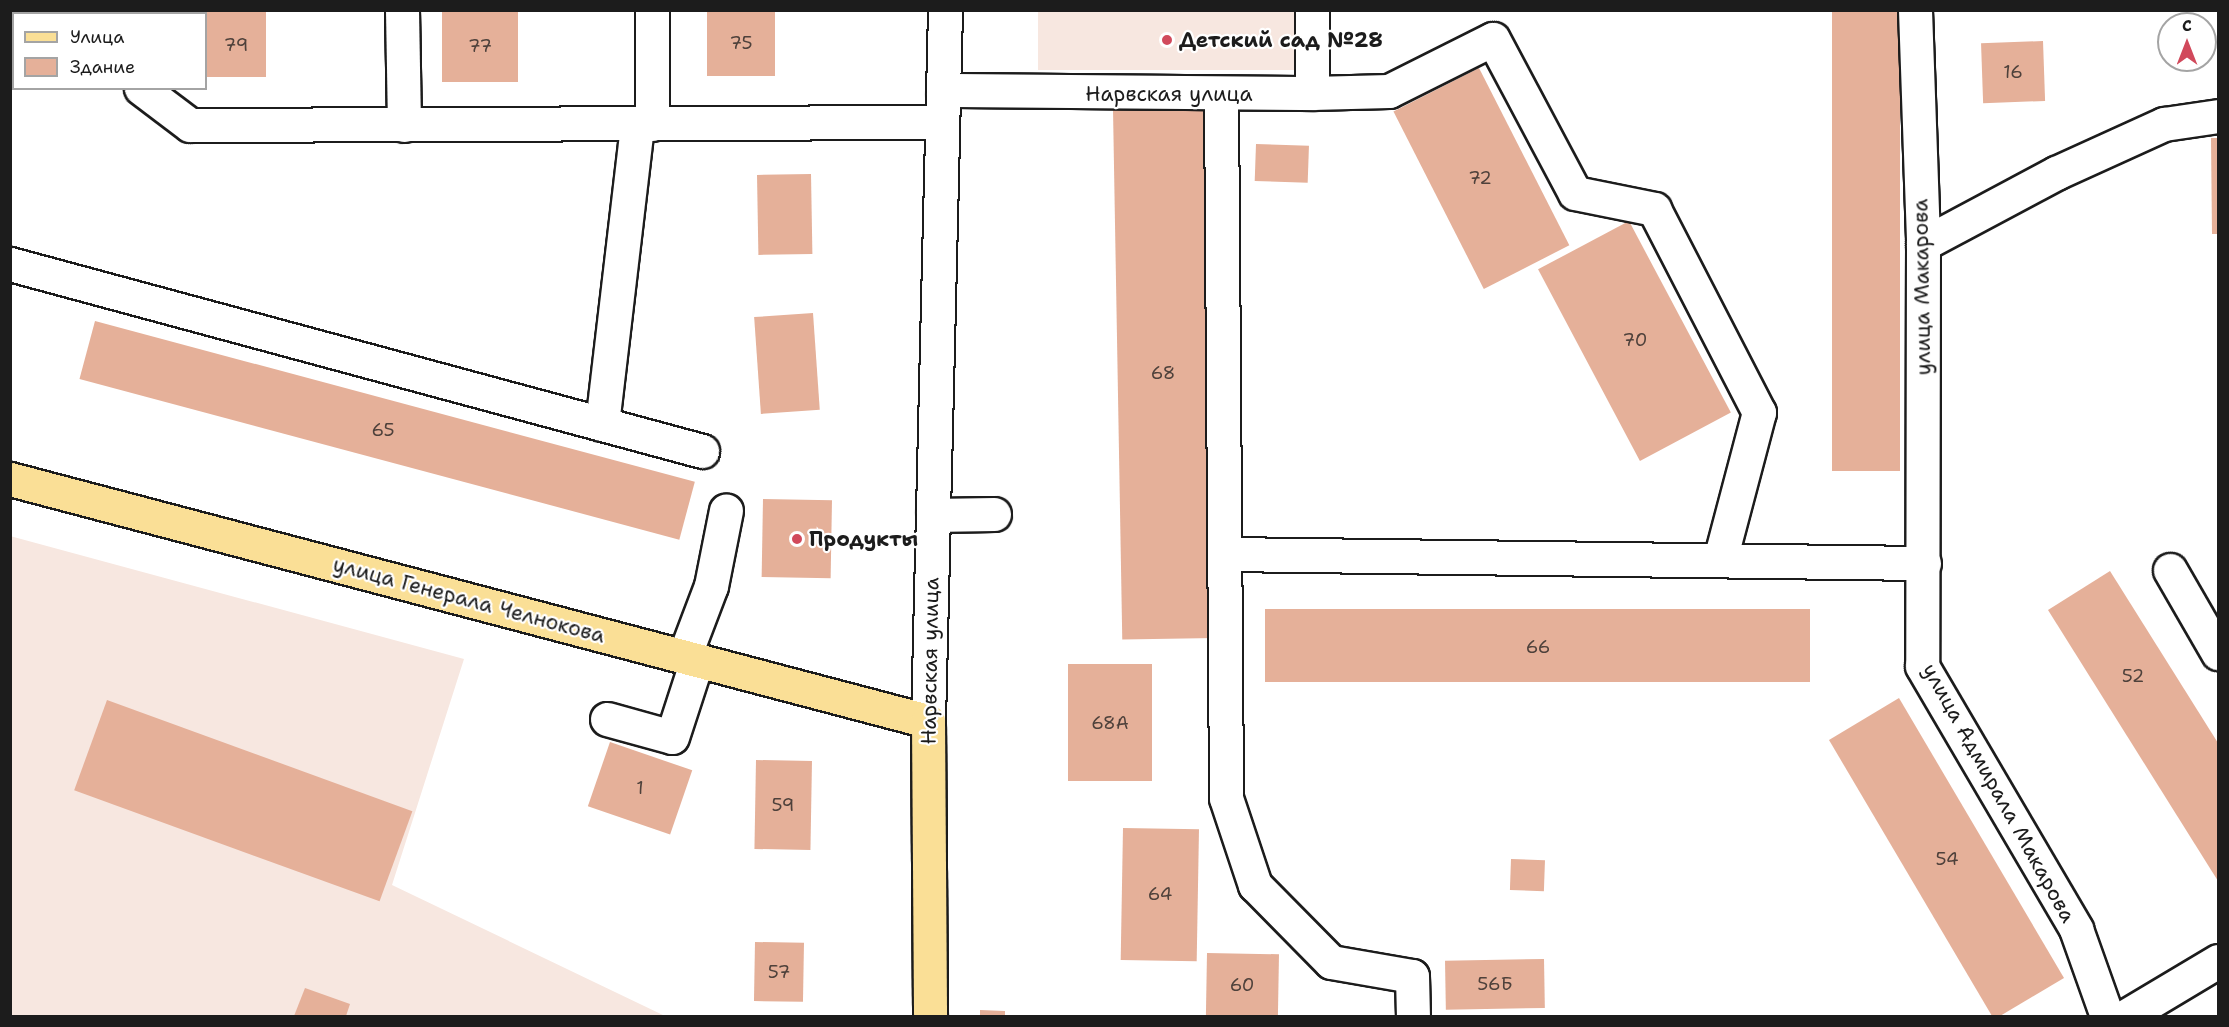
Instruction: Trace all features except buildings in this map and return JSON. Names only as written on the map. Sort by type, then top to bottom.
[{"type":"main road","name":"улица Генерала Челнокова","points":[[10,479],[928,721]]},
{"type":"main road","name":"Нарвская улица","points":[[928,721],[930,1017]]},
{"type":"street","points":[[402,10],[404,125]]},
{"type":"street","points":[[602,424],[645,124],[652,10]]},
{"type":"street","name":"Нарвская улица","points":[[928,721],[945,10]]},
{"type":"street","points":[[1312,10],[1312,93]]},
{"type":"street","name":"улица Макарова","points":[[1915,10],[1923,244],[1924,564]]},
{"type":"street","name":"Нарвская улица","points":[[943,90],[1221,96],[1389,91],[1493,39],[1575,193],[1654,209],[1759,412],[1720,561]]},
{"type":"street","points":[[149,91],[190,125],[942,122]]},
{"type":"street","points":[[1221,96],[1226,798],[1255,885],[1331,962],[1412,976],[1413,1017]]},
{"type":"street","points":[[1923,244],[2056,173],[2164,124],[2218,116]]},
{"type":"street","points":[[10,264],[702,451]]},
{"type":"street","points":[[607,719],[672,737],[711,586],[726,510]]},
{"type":"street","points":[[933,515],[994,514]]},
{"type":"street","points":[[1225,554],[1924,564]]},
{"type":"street","name":"улица Адмирала Макарова","points":[[1924,564],[1922,666],[2076,929],[2107,1017]]},
{"type":"street","points":[[2170,570],[2218,653]]},
{"type":"street","points":[[2126,1017],[2218,962]]},
{"type":"shaded area","name":"Детский сад №28","points":[[1038,11],[1295,11],[1295,70],[1038,70]]},
{"type":"shaded area","points":[[10,536],[464,659],[392,885],[665,1016],[11,1016]]},
{"type":"place","name":"Детский сад №28","points":[[1167,40]]},
{"type":"place","name":"Продукты","points":[[797,539]]}]
